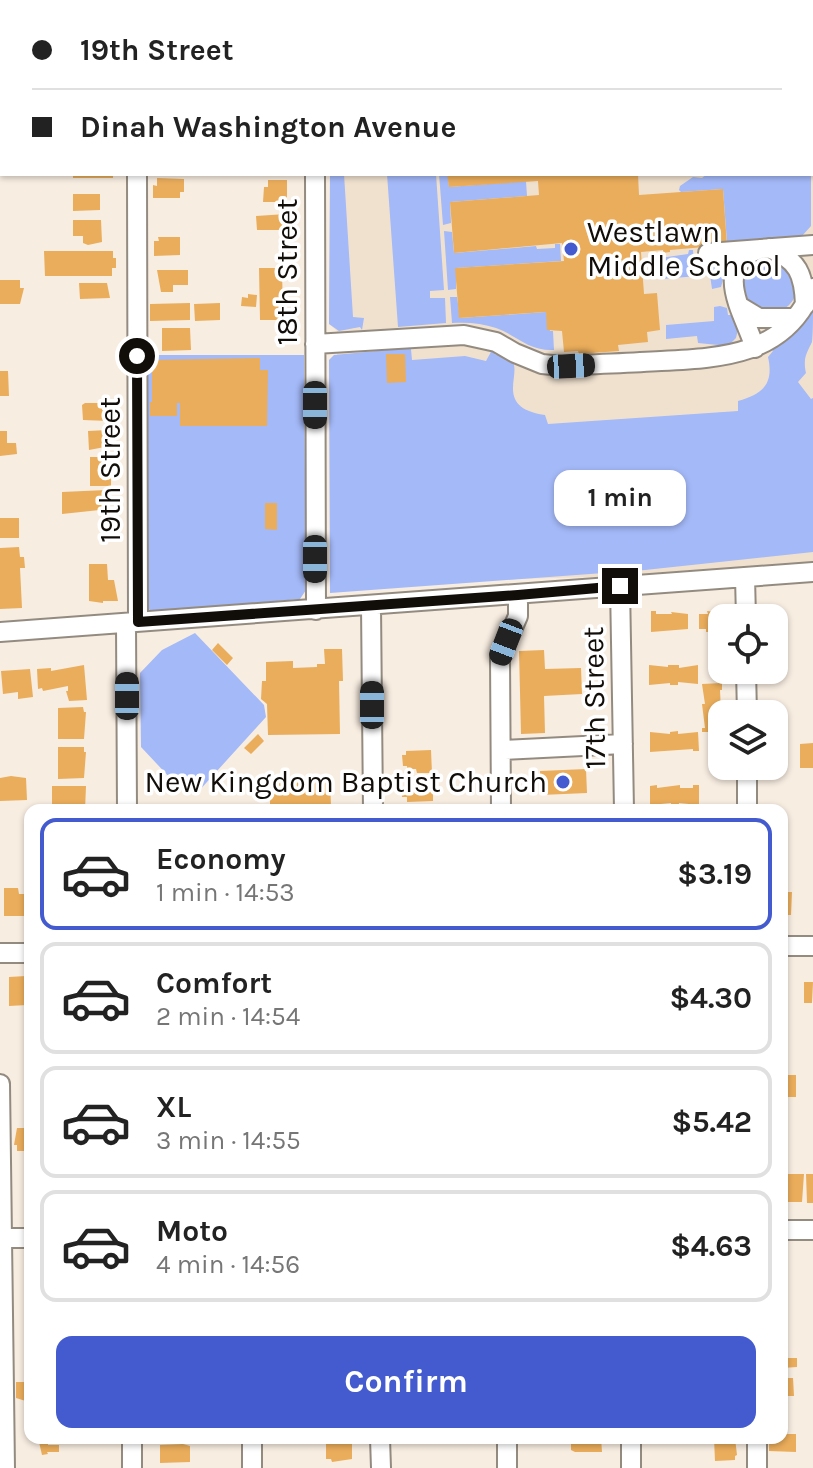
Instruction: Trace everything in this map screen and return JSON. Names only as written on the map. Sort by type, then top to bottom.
[{"type":"street","name":"19th Street","points":[[127,804],[137,176]]},
{"type":"street","name":"18th Street","points":[[315,176],[316,610]]},
{"type":"street","points":[[708,253],[813,245]]},
{"type":"street","points":[[755,348],[734,293],[733,280],[738,264],[748,253],[765,248],[786,255],[795,264],[804,289],[800,312]]},
{"type":"street","points":[[315,344],[464,335],[496,342],[542,364],[562,366],[715,358],[755,348],[800,312],[813,288]]},
{"type":"street","points":[[739,306],[759,318],[800,312]]},
{"type":"street","points":[[0,632],[813,572]]},
{"type":"street","points":[[745,577],[746,604]]},
{"type":"street","name":"17th Street","points":[[620,586],[624,804]]},
{"type":"street","points":[[501,804],[500,657],[514,630],[518,595]]},
{"type":"street","points":[[371,606],[373,804]]},
{"type":"street","points":[[501,752],[623,744]]},
{"type":"street","points":[[747,780],[747,804]]},
{"type":"street","points":[[788,946],[813,946]]},
{"type":"street","points":[[0,953],[24,953]]},
{"type":"street","points":[[0,1084],[5,1468]]},
{"type":"street","points":[[788,1230],[813,1230]]},
{"type":"street","points":[[1,1238],[24,1238]]},
{"type":"street","points":[[132,1444],[132,1468]]},
{"type":"street","points":[[252,1444],[252,1468]]},
{"type":"street","points":[[380,1444],[381,1468]]},
{"type":"street","points":[[507,1444],[507,1468]]},
{"type":"street","points":[[631,1444],[631,1468]]},
{"type":"street","points":[[757,1444],[757,1468]]},
{"type":"shaded area","name":"Westlawn Middle School","points":[[330,176],[813,176],[813,563],[666,575],[337,584],[337,331],[329,324]]},
{"type":"shaded area","points":[[330,176],[344,176],[353,317],[364,318],[362,330],[360,327],[339,331],[329,324]]},
{"type":"shaded area","points":[[387,176],[436,176],[444,290],[430,291],[430,298],[445,298],[446,323],[398,327]]},
{"type":"shaded area","points":[[439,176],[448,176],[449,187],[526,181],[527,196],[450,202],[451,223],[443,225]]},
{"type":"shaded area","points":[[811,176],[811,226],[802,236],[795,238],[727,242],[723,189],[679,190],[693,177]]},
{"type":"shaded area","points":[[444,231],[452,232],[454,253],[536,246],[537,249],[555,248],[555,244],[560,244],[561,261],[456,268],[456,289],[448,290]]},
{"type":"shaded area","points":[[689,250],[693,250],[694,264],[722,262],[727,265],[721,287],[712,289],[710,275],[662,279],[660,258],[688,254]]},
{"type":"shaded area","points":[[770,259],[789,267],[797,286],[789,305],[770,313],[751,305],[743,286],[751,267]]},
{"type":"shaded area","points":[[450,297],[457,297],[460,318],[546,312],[550,331],[553,331],[554,350],[530,346],[491,326],[452,323]]},
{"type":"shaded area","points":[[714,307],[727,308],[728,315],[733,315],[739,325],[736,338],[728,346],[698,343],[697,336],[666,339],[666,325],[714,321]]},
{"type":"shaded area","points":[[813,309],[812,342],[806,357],[806,373],[798,382],[813,398],[813,552],[645,570],[330,593],[329,360],[334,355],[408,348],[411,349],[412,360],[465,356],[486,361],[492,350],[496,355],[508,357],[514,364],[513,392],[517,402],[526,410],[545,415],[548,424],[738,411],[738,401],[760,391],[768,381],[771,349],[799,328]]},
{"type":"shaded area","points":[[142,355],[304,355],[306,590],[300,599],[153,612],[144,606]]},
{"type":"shaded area","points":[[195,633],[264,705],[266,717],[197,793],[172,780],[141,747],[140,673],[162,650]]},
{"type":"building","points":[[73,176],[113,176],[113,178]]},
{"type":"building","points":[[447,176],[638,176],[639,195],[723,189],[727,245],[663,253],[663,250],[641,252],[644,294],[657,293],[660,330],[647,332],[648,342],[618,345],[619,351],[564,352],[562,331],[547,330],[546,312],[459,318],[455,268],[564,261],[562,243],[454,253],[450,202],[539,195],[538,181],[449,187]]},
{"type":"building","points":[[157,178],[184,179],[184,192],[180,192],[180,198],[153,198],[153,185],[157,186]]},
{"type":"building","points":[[268,180],[287,180],[287,202],[263,202]]},
{"type":"building","points":[[73,194],[100,194],[100,210],[73,211]]},
{"type":"building","points":[[286,214],[287,230],[257,230],[256,216]]},
{"type":"building","points":[[73,220],[101,220],[102,242],[88,245],[83,243],[83,236],[73,236]]},
{"type":"building","points":[[158,237],[180,237],[180,255],[154,256],[154,241],[159,241]]},
{"type":"building","points":[[44,251],[113,251],[116,268],[112,268],[112,276],[45,276]]},
{"type":"building","points":[[259,268],[282,268],[283,320],[260,320]]},
{"type":"building","points":[[157,270],[188,270],[188,285],[173,285],[173,292],[161,292]]},
{"type":"building","points":[[0,280],[20,280],[20,288],[24,288],[20,304],[0,304]]},
{"type":"building","points":[[79,283],[107,283],[110,298],[80,299]]},
{"type":"building","points":[[248,294],[257,295],[256,307],[241,306],[242,297],[248,298]]},
{"type":"building","points":[[190,303],[190,320],[150,321],[150,304]]},
{"type":"building","points":[[220,303],[220,320],[195,321],[194,304]]},
{"type":"building","points":[[286,324],[296,330],[288,342],[278,336]]},
{"type":"building","points":[[162,328],[190,328],[191,350],[162,351]]},
{"type":"building","points":[[386,354],[405,354],[406,382],[387,383]]},
{"type":"building","points":[[260,358],[260,370],[268,370],[267,426],[180,426],[180,403],[177,403],[177,416],[150,416],[152,360]]},
{"type":"building","points":[[0,371],[8,371],[9,396],[0,396]]},
{"type":"building","points":[[108,403],[109,421],[83,420],[82,405]]},
{"type":"building","points":[[108,430],[110,446],[89,450],[88,431]]},
{"type":"building","points":[[0,431],[7,431],[7,443],[16,443],[17,454],[0,456]]},
{"type":"building","points":[[90,457],[111,457],[111,486],[90,486]]},
{"type":"building","points":[[106,490],[109,509],[62,514],[62,492]]},
{"type":"building","points":[[265,503],[277,503],[277,530],[265,529]]},
{"type":"building","points":[[0,518],[19,518],[19,538],[0,538]]},
{"type":"building","points":[[19,547],[25,568],[20,568],[22,608],[0,609],[0,548]]},
{"type":"building","points":[[89,564],[107,564],[108,580],[114,580],[118,601],[89,601]]},
{"type":"building","points":[[651,611],[656,611],[656,614],[688,614],[688,629],[651,632]]},
{"type":"building","points":[[699,614],[708,614],[708,632],[699,629]]},
{"type":"building","points":[[218,643],[233,658],[227,665],[212,650]]},
{"type":"building","points":[[324,649],[342,649],[340,734],[268,735],[267,704],[261,699],[262,681],[266,681],[266,662],[293,661],[293,668],[317,667],[317,664],[325,664]]},
{"type":"building","points":[[544,650],[545,669],[581,668],[582,694],[544,696],[545,733],[521,734],[519,651]]},
{"type":"building","points":[[84,665],[87,700],[69,701],[68,686],[43,691],[42,688],[38,689],[37,669],[51,668],[51,671]]},
{"type":"building","points":[[649,665],[679,665],[679,668],[698,665],[698,684],[678,682],[678,685],[649,685]]},
{"type":"building","points":[[30,669],[33,697],[18,699],[18,692],[3,694],[1,671]]},
{"type":"building","points":[[702,684],[722,684],[720,700],[708,700],[708,732],[702,732],[705,728],[702,704],[705,704]]},
{"type":"building","points":[[83,707],[86,712],[84,739],[58,739],[58,708]]},
{"type":"building","points":[[678,731],[678,734],[698,732],[699,751],[650,752],[650,732],[670,734]]},
{"type":"building","points":[[258,734],[264,741],[251,754],[244,748]]},
{"type":"building","points":[[813,743],[813,768],[800,768],[800,744]]},
{"type":"building","points":[[58,747],[84,747],[84,778],[58,779]]},
{"type":"building","points":[[431,750],[432,773],[417,773],[416,769],[403,766],[402,755],[406,755],[406,751]]},
{"type":"building","name":"New Kingdom Baptist Church","points":[[586,769],[587,793],[541,795],[540,771]]},
{"type":"building","points":[[0,778],[26,778],[27,800],[0,801]]},
{"type":"building","points":[[330,778],[331,804],[270,804],[270,779]]},
{"type":"building","points":[[433,781],[433,801],[407,802],[407,797],[402,797],[401,786],[407,786],[407,782]]},
{"type":"building","points":[[693,785],[699,785],[699,804],[650,804],[650,786],[693,788]]},
{"type":"building","points":[[52,786],[86,786],[85,804],[52,804]]},
{"type":"building","points":[[4,888],[18,888],[19,894],[24,894],[24,916],[4,916]]},
{"type":"building","points":[[788,892],[792,892],[791,915],[788,915]]},
{"type":"building","points":[[24,976],[24,1005],[9,1006],[9,977]]},
{"type":"building","points":[[804,982],[813,982],[812,1003],[804,1003]]},
{"type":"building","points":[[788,1075],[796,1075],[796,1097],[788,1097]]},
{"type":"building","points":[[17,1128],[24,1128],[24,1151],[17,1151],[17,1145],[14,1145]]},
{"type":"building","points":[[788,1174],[804,1174],[802,1202],[788,1202]]},
{"type":"building","points":[[806,1174],[813,1174],[813,1203],[807,1203]]},
{"type":"building","points":[[788,1358],[797,1358],[797,1367],[788,1368]]},
{"type":"building","points":[[788,1378],[793,1378],[794,1396],[788,1396]]},
{"type":"building","points":[[16,1382],[24,1382],[24,1400],[16,1398]]},
{"type":"building","points":[[788,1434],[796,1434],[796,1452],[769,1451],[769,1444],[788,1444]]},
{"type":"building","points":[[39,1444],[59,1445],[59,1452],[42,1455]]},
{"type":"building","points":[[326,1444],[352,1444],[352,1459],[332,1462],[326,1459]]},
{"type":"building","points":[[571,1444],[601,1444],[602,1452],[575,1452],[571,1450]]},
{"type":"building","points":[[714,1444],[736,1444],[735,1460],[715,1461]]},
{"type":"building","points":[[160,1445],[190,1446],[190,1462],[160,1463]]},
{"type":"place","name":"Westlawn Middle School","points":[[571,249]]},
{"type":"place","name":"New Kingdom Baptist Church","points":[[563,782]]},
{"type":"route","points":[[137,356],[138,622],[620,586]]}]
